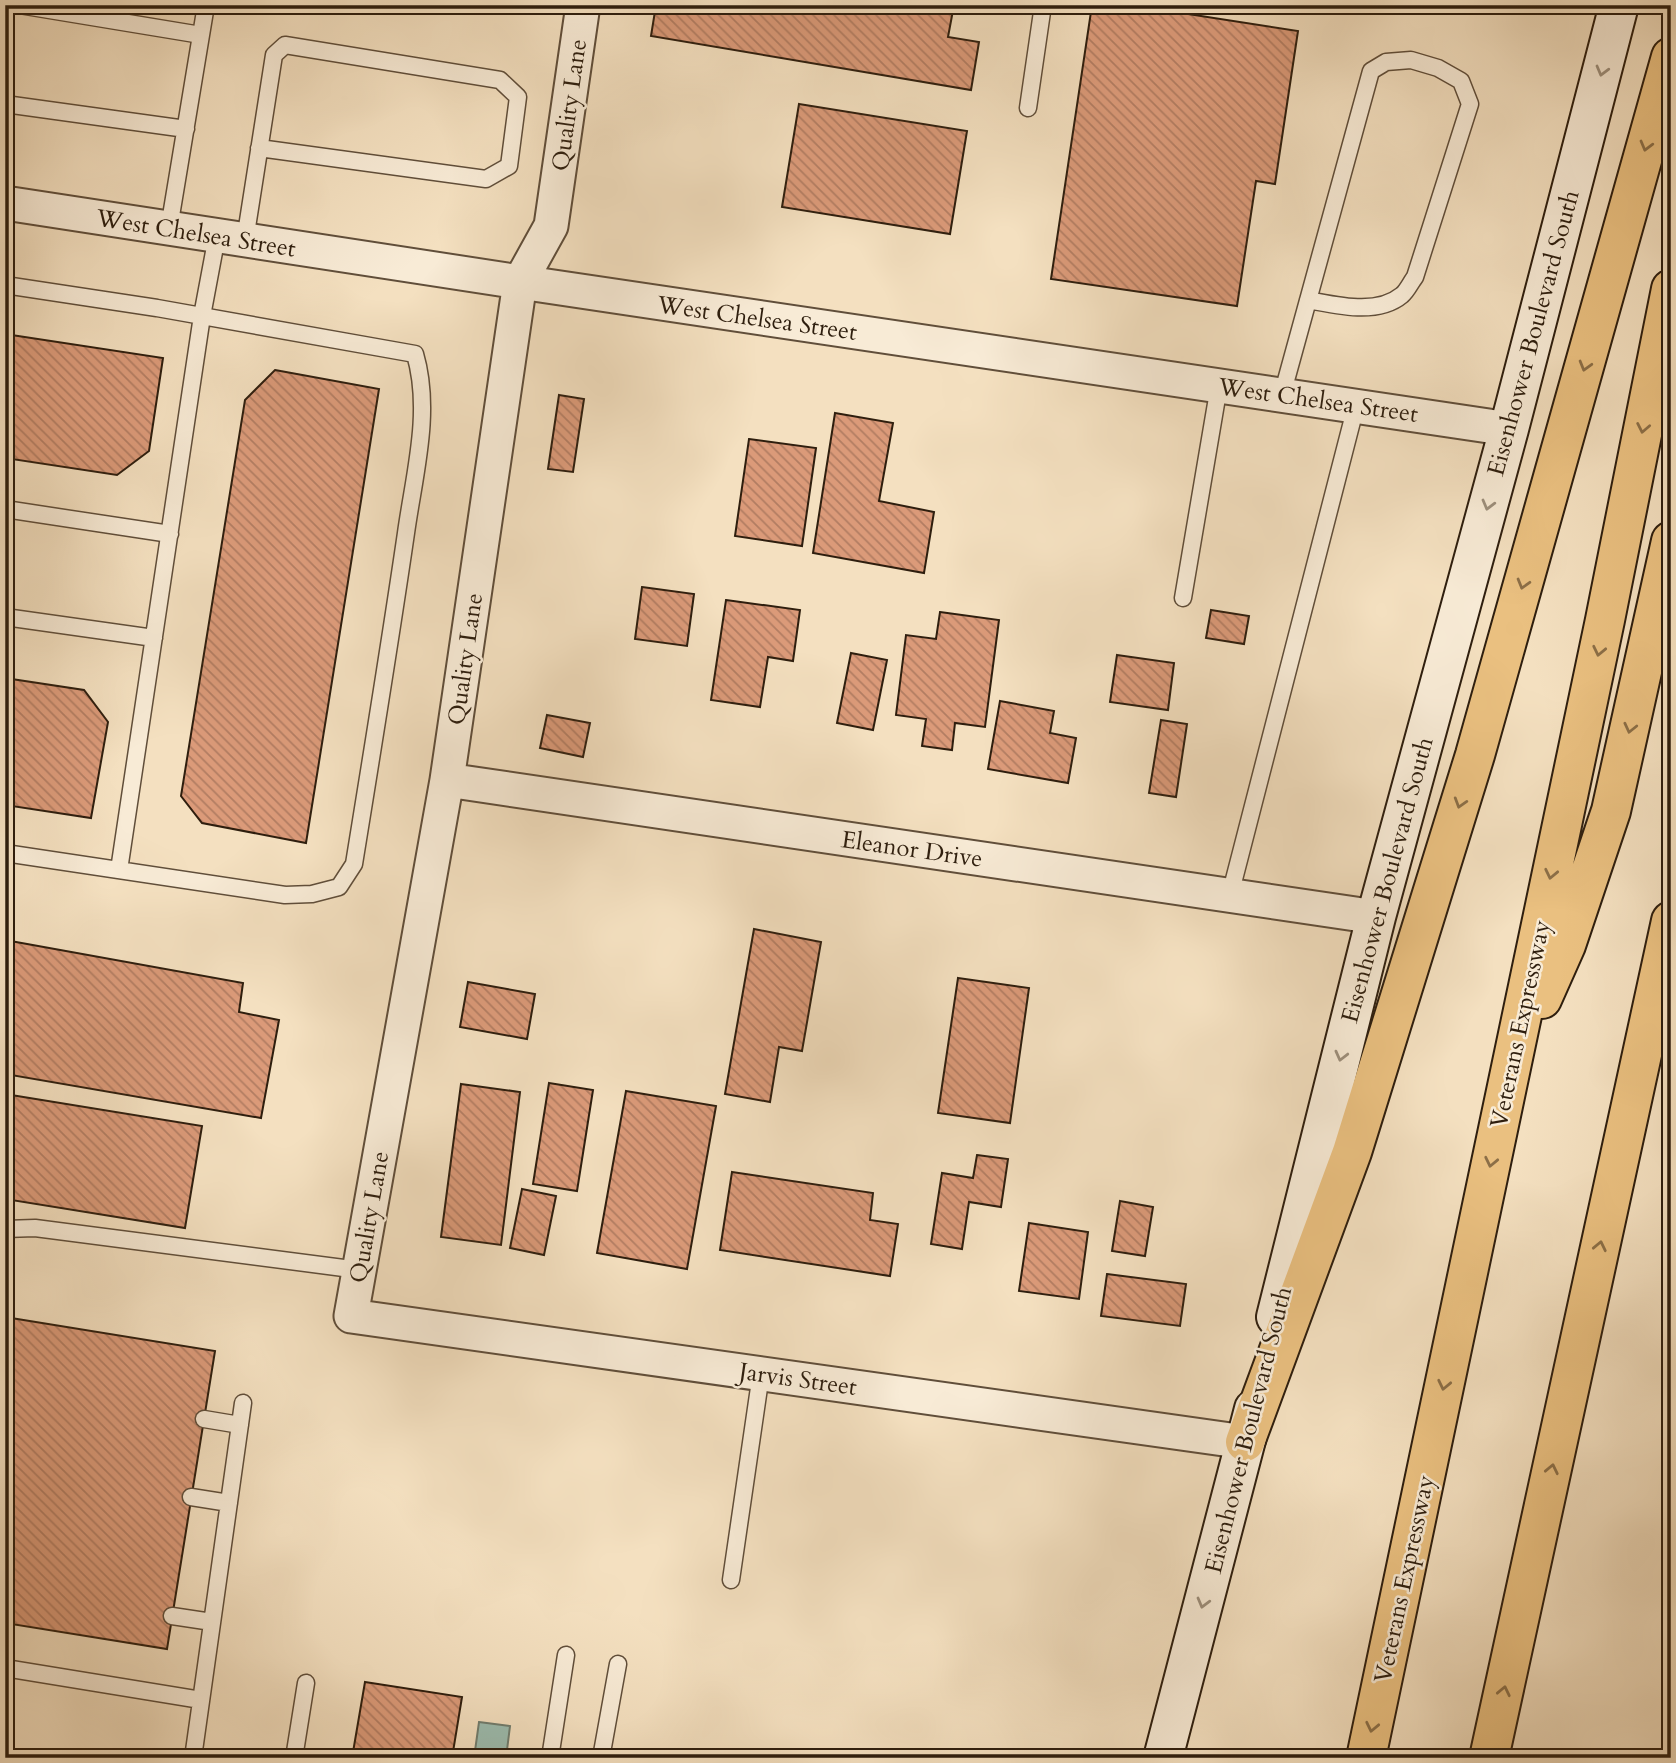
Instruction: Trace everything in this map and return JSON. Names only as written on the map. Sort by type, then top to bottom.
[{"type":"highway","points":[[1245,1442],[1352,1152],[1450,834],[1671,57]]},
{"type":"highway","name":"Veterans Expressway","points":[[1366,1758],[1608,607],[1671,289]]},
{"type":"highway","points":[[1510,1072],[1566,945],[1611,811],[1671,541]]},
{"type":"highway","points":[[1489,1758],[1671,921]]},
{"type":"main road","name":"Eisenhower Boulevard South","points":[[1163,1758],[1376,917],[1509,429],[1619,5]]},
{"type":"street","name":"Quality Lane","points":[[351,1317],[447,780],[520,282],[551,226],[583,5]]},
{"type":"street","name":"West Chelsea Street","points":[[5,203],[1509,429]]},
{"type":"street","name":"Eleanor Drive","points":[[447,780],[1376,917]]},
{"type":"street","name":"Jarvis Street","points":[[351,1317],[1245,1442]]},
{"type":"lane","points":[[19,5],[201,35]]},
{"type":"lane","points":[[169,228],[206,5]]},
{"type":"lane","points":[[1028,108],[1043,5]]},
{"type":"lane","points":[[119,870],[202,316],[260,148],[274,55],[285,45],[500,80],[518,97],[509,166],[486,179],[260,148]]},
{"type":"lane","points":[[1282,395],[1308,300],[1371,71],[1386,62],[1411,61],[1438,68],[1461,81],[1470,104],[1415,277],[1402,295],[1381,305],[1350,307],[1308,300]]},
{"type":"lane","points":[[5,104],[186,129]]},
{"type":"lane","points":[[5,285],[202,316],[415,354],[420,372],[423,410],[393,625],[354,864],[339,887],[312,894],[285,895],[5,853]]},
{"type":"lane","points":[[1183,597],[1219,386]]},
{"type":"lane","points":[[1230,895],[1356,406]]},
{"type":"lane","points":[[5,509],[170,534]]},
{"type":"lane","points":[[5,617],[154,638]]},
{"type":"lane","points":[[5,1229],[35,1228],[359,1270]]},
{"type":"lane","points":[[730,1580],[761,1374]]},
{"type":"lane","points":[[193,1758],[243,1403]]},
{"type":"lane","points":[[204,1419],[240,1425]]},
{"type":"lane","points":[[191,1497],[229,1503]]},
{"type":"lane","points":[[173,1616],[212,1622]]},
{"type":"lane","points":[[550,1758],[566,1655]]},
{"type":"lane","points":[[601,1758],[618,1664]]},
{"type":"lane","points":[[5,1668],[201,1700]]},
{"type":"lane","points":[[294,1758],[306,1683]]},
{"type":"lane","points":[[5,1755],[10,1758]]},
{"type":"shaded area","points":[[479,1722],[510,1726],[506,1758],[474,1758]]},
{"type":"building","points":[[656,5],[954,5],[948,37],[979,42],[971,90],[651,36]]},
{"type":"building","points":[[1092,5],[1130,5],[1298,31],[1275,184],[1256,181],[1237,306],[1051,279]]},
{"type":"building","points":[[799,104],[967,131],[950,234],[782,207]]},
{"type":"building","points":[[5,334],[163,358],[149,451],[117,475],[5,458]]},
{"type":"building","points":[[275,370],[379,389],[306,843],[202,823],[181,796],[245,400]]},
{"type":"building","points":[[559,395],[584,399],[573,472],[548,469]]},
{"type":"building","points":[[835,413],[893,423],[879,501],[934,512],[924,573],[813,553]]},
{"type":"building","points":[[749,439],[816,448],[802,546],[735,536]]},
{"type":"building","points":[[642,587],[694,594],[687,646],[635,639]]},
{"type":"building","points":[[726,600],[800,610],[793,661],[768,657],[760,707],[711,700]]},
{"type":"building","points":[[1211,610],[1249,616],[1244,644],[1206,638]]},
{"type":"building","points":[[940,612],[999,620],[985,727],[955,723],[952,750],[922,746],[926,719],[896,715],[906,635],[936,639]]},
{"type":"building","points":[[851,653],[887,660],[873,730],[837,723]]},
{"type":"building","points":[[1117,655],[1174,663],[1168,710],[1110,702]]},
{"type":"building","points":[[5,678],[84,690],[108,722],[91,818],[5,805]]},
{"type":"building","points":[[1000,701],[1054,711],[1050,733],[1076,738],[1068,783],[988,769]]},
{"type":"building","points":[[547,715],[590,723],[583,757],[540,748]]},
{"type":"building","points":[[1161,720],[1187,724],[1176,797],[1149,793]]},
{"type":"building","points":[[754,929],[821,942],[802,1051],[779,1047],[770,1102],[725,1094]]},
{"type":"building","points":[[5,940],[243,983],[239,1012],[279,1020],[261,1118],[5,1074]]},
{"type":"building","points":[[958,978],[1029,988],[1010,1123],[938,1113]]},
{"type":"building","points":[[468,982],[535,994],[527,1039],[460,1027]]},
{"type":"building","points":[[549,1083],[593,1090],[577,1191],[533,1184]]},
{"type":"building","points":[[461,1084],[520,1092],[501,1245],[441,1237]]},
{"type":"building","points":[[626,1091],[716,1106],[687,1269],[597,1253]]},
{"type":"building","points":[[5,1094],[202,1126],[185,1228],[5,1199]]},
{"type":"building","points":[[977,1155],[1008,1159],[1001,1207],[969,1202],[962,1249],[931,1244],[942,1173],[973,1178]]},
{"type":"building","points":[[732,1172],[873,1193],[870,1220],[898,1224],[890,1276],[720,1250]]},
{"type":"building","points":[[522,1189],[556,1196],[544,1255],[510,1248]]},
{"type":"building","points":[[1120,1201],[1153,1207],[1145,1256],[1112,1251]]},
{"type":"building","points":[[1029,1223],[1088,1232],[1079,1299],[1019,1291]]},
{"type":"building","points":[[1107,1274],[1186,1284],[1180,1326],[1101,1316]]},
{"type":"building","points":[[5,1317],[215,1351],[167,1649],[5,1623]]},
{"type":"building","points":[[365,1682],[462,1697],[452,1758],[352,1758]]}]
